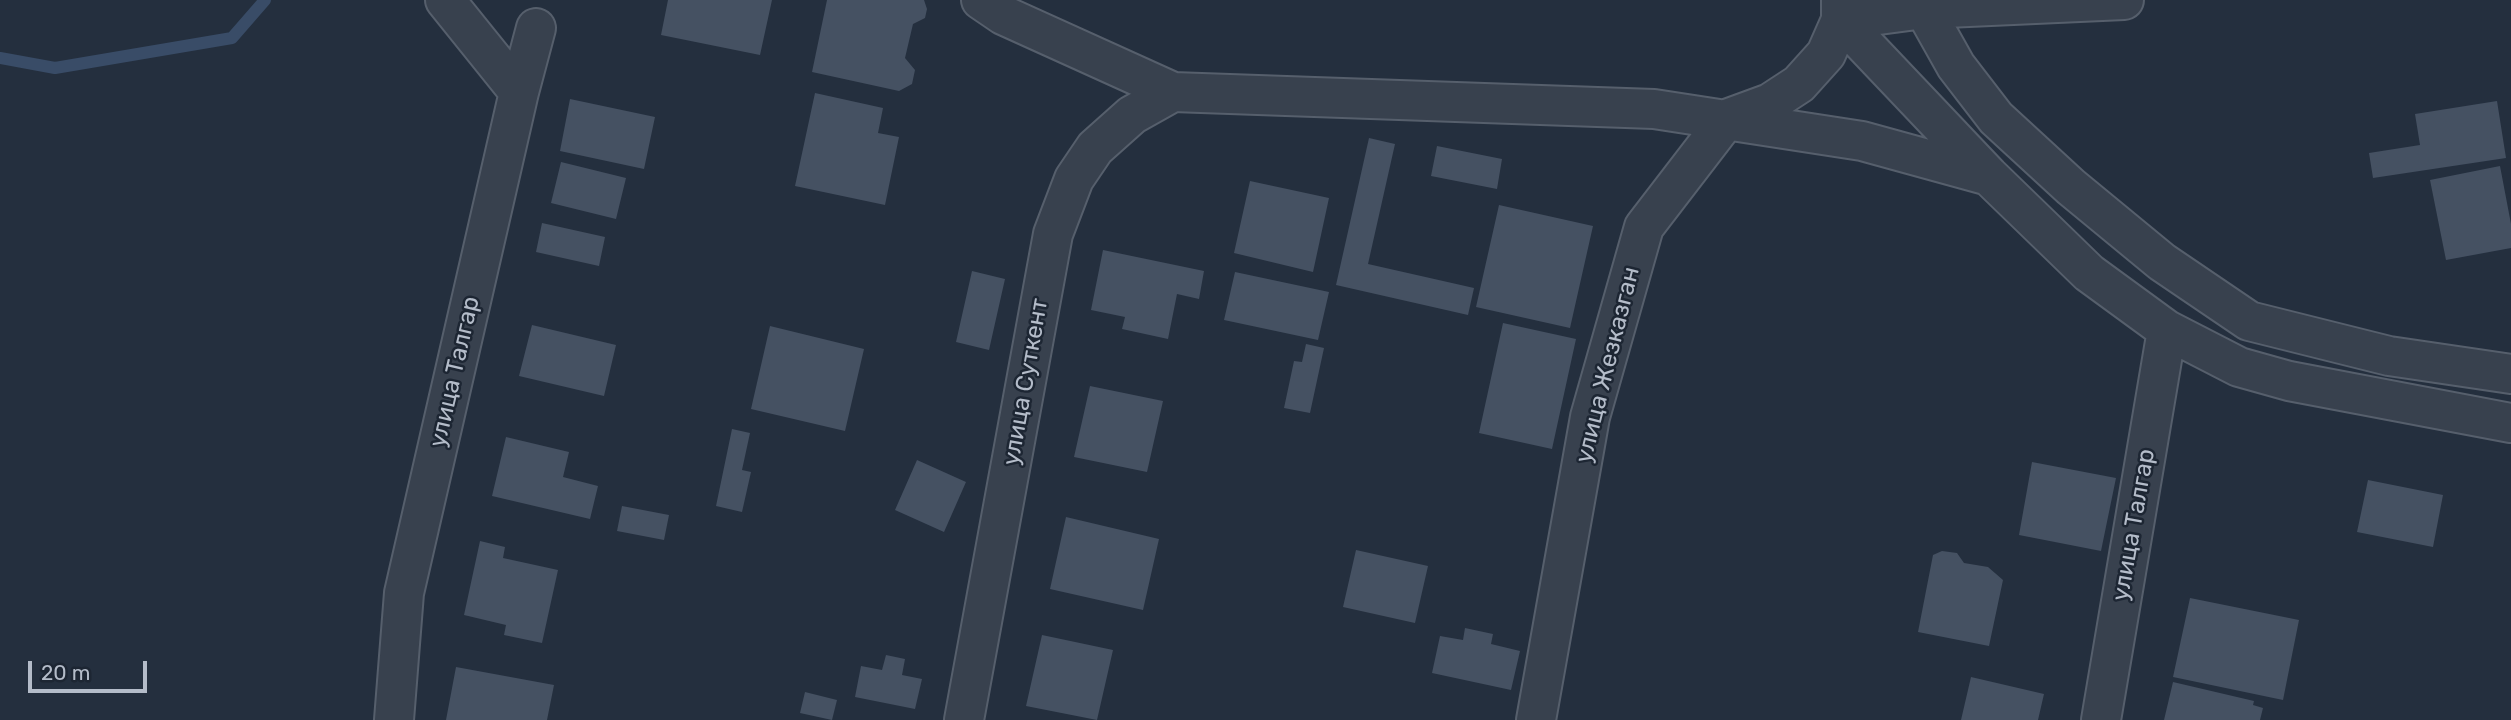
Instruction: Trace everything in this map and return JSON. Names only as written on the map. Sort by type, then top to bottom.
[{"type":"street","points":[[445,0],[519,92]]},
{"type":"street","points":[[981,0],[1003,15],[1173,92],[1654,109],[1727,118],[1862,141],[1989,176]]},
{"type":"street","points":[[1841,10],[1924,4],[2124,0]]},
{"type":"street","points":[[1924,4],[1956,66],[1996,118],[2071,187],[2162,262],[2249,321],[2389,356],[2511,374]]},
{"type":"street","points":[[1727,118],[1770,103],[1799,84],[1826,54],[1841,10]]},
{"type":"street","points":[[1841,10],[1989,176],[2089,273],[2166,330],[2239,367],[2289,381],[2511,422]]},
{"type":"street","name":"улица Талгар","points":[[394,720],[404,593],[536,28]]},
{"type":"street","name":"улица Суткент","points":[[964,720],[1053,234],[1074,179],[1095,148],[1132,115],[1173,92]]},
{"type":"street","name":"улица Жезказган","points":[[1536,720],[1590,417],[1644,227],[1727,118]]},
{"type":"street","name":"улица Талгар","points":[[2101,720],[2166,330]]},
{"type":"building","points":[[668,0],[772,0],[760,55],[661,35]]},
{"type":"building","points":[[827,0],[924,0],[927,9],[925,18],[913,24],[905,58],[915,70],[912,84],[899,91],[812,72]]},
{"type":"building","points":[[815,93],[883,108],[878,133],[899,137],[885,205],[795,186]]},
{"type":"building","points":[[570,99],[655,117],[644,169],[560,151]]},
{"type":"building","points":[[2497,101],[2506,158],[2373,178],[2369,153],[2420,145],[2415,114]]},
{"type":"building","points":[[1369,138],[1395,144],[1368,264],[1474,288],[1468,315],[1336,285]]},
{"type":"building","points":[[1437,146],[1502,159],[1497,189],[1431,176]]},
{"type":"building","points":[[561,162],[626,178],[616,219],[551,203]]},
{"type":"building","points":[[2500,166],[2511,224],[2511,248],[2446,260],[2430,180]]},
{"type":"building","points":[[1250,181],[1329,198],[1313,272],[1234,253]]},
{"type":"building","points":[[1499,205],[1593,226],[1570,328],[1476,307]]},
{"type":"building","points":[[542,223],[605,237],[599,266],[536,252]]},
{"type":"building","points":[[1103,250],[1204,271],[1199,299],[1177,294],[1168,339],[1122,329],[1125,317],[1091,310]]},
{"type":"building","points":[[972,271],[1005,279],[989,350],[956,342]]},
{"type":"building","points":[[1235,272],[1329,292],[1318,340],[1224,320]]},
{"type":"building","points":[[1503,323],[1576,339],[1552,449],[1479,433]]},
{"type":"building","points":[[532,325],[616,345],[604,396],[519,376]]},
{"type":"building","points":[[770,326],[864,349],[845,431],[751,409]]},
{"type":"building","points":[[1306,344],[1324,348],[1310,413],[1284,408],[1294,361],[1302,362]]},
{"type":"building","points":[[1090,386],[1163,401],[1147,472],[1074,457]]},
{"type":"building","points":[[732,429],[750,433],[742,470],[751,472],[742,512],[716,506]]},
{"type":"building","points":[[506,437],[569,452],[563,477],[598,486],[590,519],[492,496]]},
{"type":"building","points":[[917,460],[966,482],[944,532],[895,510]]},
{"type":"building","points":[[2032,462],[2116,478],[2101,551],[2019,535]]},
{"type":"building","points":[[2368,480],[2443,495],[2433,547],[2357,532]]},
{"type":"building","points":[[622,506],[669,515],[664,540],[617,531]]},
{"type":"building","points":[[1066,517],[1159,539],[1143,610],[1050,589]]},
{"type":"building","points":[[480,541],[505,547],[503,558],[558,570],[542,643],[504,635],[506,625],[464,615]]},
{"type":"building","points":[[1356,550],[1428,566],[1415,623],[1343,607]]},
{"type":"building","points":[[1942,551],[1957,553],[1964,563],[1988,567],[2003,580],[1989,646],[1918,632],[1933,555]]},
{"type":"building","points":[[2190,598],[2299,620],[2283,700],[2173,677]]},
{"type":"building","points":[[1465,628],[1493,634],[1491,644],[1520,651],[1511,690],[1432,673],[1440,636],[1463,640]]},
{"type":"building","points":[[1042,635],[1113,650],[1097,720],[1026,706]]},
{"type":"building","points":[[886,655],[905,659],[902,675],[922,679],[915,709],[855,697],[861,666],[882,670]]},
{"type":"building","points":[[456,667],[554,685],[547,720],[446,720]]},
{"type":"building","points":[[1971,677],[2044,694],[2038,720],[1961,720]]},
{"type":"building","points":[[2173,682],[2254,701],[2253,705],[2263,708],[2260,720],[2164,720]]},
{"type":"building","points":[[805,692],[837,700],[832,720],[800,713]]},
{"type":"waterway","points":[[0,58],[55,68],[232,38],[265,0]]}]
